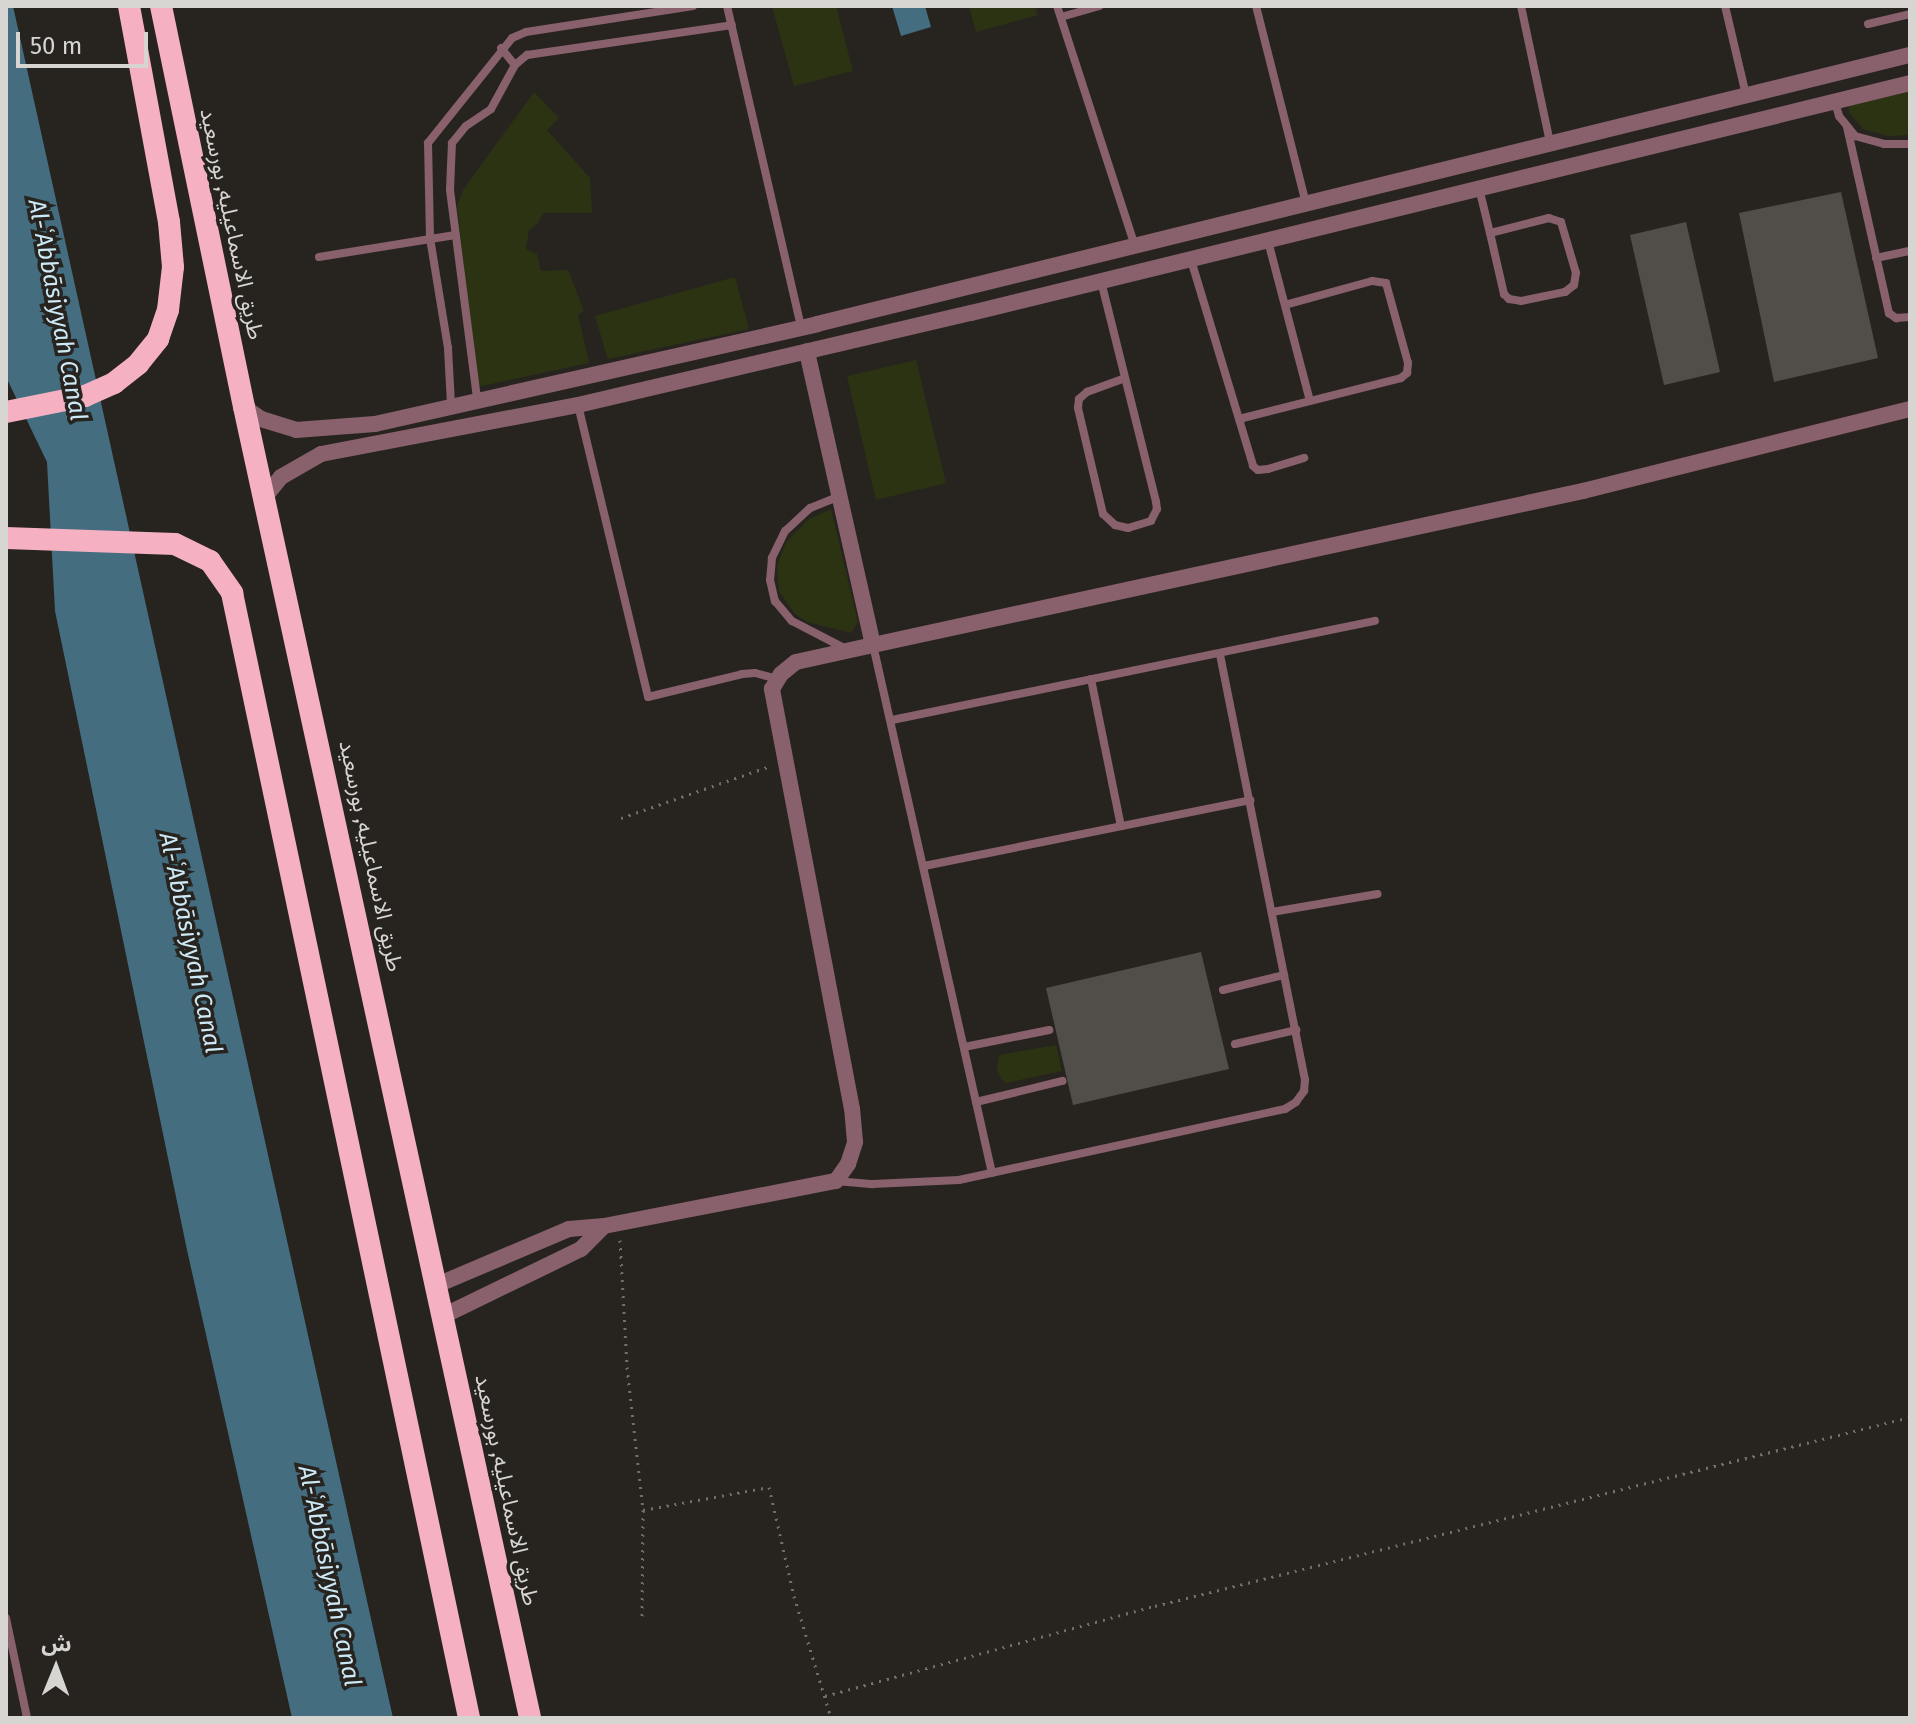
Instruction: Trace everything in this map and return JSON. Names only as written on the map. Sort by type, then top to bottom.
[{"type":"highway","points":[[6,412],[85,396],[114,383],[138,364],[158,339],[168,310],[173,267],[169,222],[129,6]]},
{"type":"highway","name":"طريق الاسماعيليه, بورسعيد","points":[[161,6],[244,407],[530,1718]]},
{"type":"highway","points":[[6,538],[156,542],[184,547],[210,561],[232,593],[469,1718]]},
{"type":"street","points":[[244,407],[279,426],[330,430],[375,424],[477,398],[801,328],[1910,55]]},
{"type":"street","points":[[1829,75],[1835,102]]},
{"type":"street","points":[[264,498],[281,477],[321,454],[482,420],[578,405],[971,313],[1910,83]]},
{"type":"street","points":[[1550,142],[1555,169]]},
{"type":"street","points":[[1094,256],[1101,281]]},
{"type":"street","points":[[964,288],[971,313]]},
{"type":"street","points":[[801,328],[873,645]]},
{"type":"street","points":[[801,328],[807,351]]},
{"type":"street","points":[[477,398],[482,420]]},
{"type":"street","points":[[437,1285],[569,1229],[604,1226],[836,1181],[848,1164],[855,1142],[852,1109],[772,689],[796,662],[1583,491],[1910,409]]},
{"type":"street","points":[[443,1316],[581,1249],[604,1226]]},
{"type":"lane","points":[[451,404],[446,334],[430,238],[428,143],[501,48],[526,32],[693,6]]},
{"type":"lane","points":[[727,6],[801,328]]},
{"type":"lane","points":[[1057,6],[1135,246]]},
{"type":"lane","points":[[1061,17],[1099,6]]},
{"type":"lane","points":[[1256,6],[1306,204]]},
{"type":"lane","points":[[1521,6],[1550,142]]},
{"type":"lane","points":[[1725,6],[1746,95]]},
{"type":"lane","points":[[1868,24],[1910,14]]},
{"type":"lane","points":[[477,398],[455,235],[449,149],[466,126],[491,109],[515,65],[527,55],[732,25]]},
{"type":"lane","points":[[501,48],[515,65]]},
{"type":"lane","points":[[1835,102],[1847,127],[1889,313],[1896,318],[1910,317]]},
{"type":"lane","points":[[1847,127],[1867,141],[1910,144]]},
{"type":"lane","points":[[1479,187],[1504,294],[1509,299],[1521,301],[1565,292],[1574,285],[1576,273],[1561,222],[1549,218],[1490,233]]},
{"type":"lane","points":[[319,257],[455,235]]},
{"type":"lane","points":[[1268,240],[1310,401]]},
{"type":"lane","points":[[1876,258],[1910,251]]},
{"type":"lane","points":[[1191,259],[1255,469],[1268,469],[1304,458]]},
{"type":"lane","points":[[1101,281],[1125,378],[1157,509],[1151,521],[1128,528],[1115,525],[1103,514],[1078,408],[1079,399],[1087,392],[1125,378]]},
{"type":"lane","points":[[1239,419],[1405,376],[1408,363],[1388,286],[1382,281],[1285,305]]},
{"type":"lane","points":[[446,334],[466,330]]},
{"type":"lane","points":[[578,405],[648,697],[742,674],[755,673],[778,679]]},
{"type":"lane","points":[[841,496],[810,508],[785,531],[772,558],[770,580],[775,601],[792,621],[849,651]]},
{"type":"lane","points":[[892,720],[1375,621]]},
{"type":"lane","points":[[873,645],[992,1173]]},
{"type":"lane","points":[[836,1181],[915,1183],[992,1173],[1285,1109],[1304,1091],[1296,1030],[1220,653]]},
{"type":"lane","points":[[1091,679],[1121,826]]},
{"type":"lane","points":[[924,866],[1250,800]]},
{"type":"lane","points":[[1272,912],[1377,894]]},
{"type":"lane","points":[[1223,990],[1284,975]]},
{"type":"lane","points":[[964,1047],[1049,1030]]},
{"type":"lane","points":[[1235,1044],[1296,1030]]},
{"type":"lane","points":[[976,1102],[1062,1081]]},
{"type":"lane","points":[[6,1618],[27,1718]]},
{"type":"path","points":[[621,818],[785,762]]},
{"type":"path","points":[[632,1220],[622,1233],[619,1246],[643,1510],[642,1619]]},
{"type":"path","points":[[825,1696],[1155,1606],[1910,1417]]},
{"type":"path","points":[[643,1510],[769,1487],[794,1596],[831,1718]]},
{"type":"green space","points":[[772,6],[836,6],[853,71],[794,86]]},
{"type":"green space","points":[[969,6],[1035,6],[1038,15],[976,32]]},
{"type":"green space","points":[[1910,90],[1910,135],[1888,136],[1863,129],[1849,112],[1849,105]]},
{"type":"green space","points":[[534,92],[559,118],[547,130],[590,178],[592,213],[543,213],[538,223],[529,230],[526,249],[537,254],[541,271],[568,270],[584,311],[578,315],[589,363],[477,387],[457,206],[463,190]]},
{"type":"green space","points":[[735,277],[749,329],[608,359],[595,316]]},
{"type":"green space","points":[[916,360],[946,483],[876,500],[847,376]]},
{"type":"green space","points":[[831,509],[858,622],[851,633],[807,622],[794,613],[779,591],[777,566],[787,541],[809,519]]},
{"type":"green space","points":[[1056,1045],[1062,1071],[1006,1083],[1001,1079],[997,1070],[999,1055]]},
{"type":"water","name":"Al-ʿAbbāsiyyah Canal","points":[[6,6],[13,6],[393,1718],[292,1718],[187,1250],[55,611],[47,462],[6,377]]},
{"type":"water","points":[[892,6],[925,6],[931,27],[901,36]]},
{"type":"building","points":[[1841,192],[1878,358],[1774,382],[1739,213]]},
{"type":"building","points":[[1686,222],[1720,372],[1664,385],[1630,235]]},
{"type":"building","points":[[1201,952],[1229,1069],[1073,1105],[1046,988]]}]
